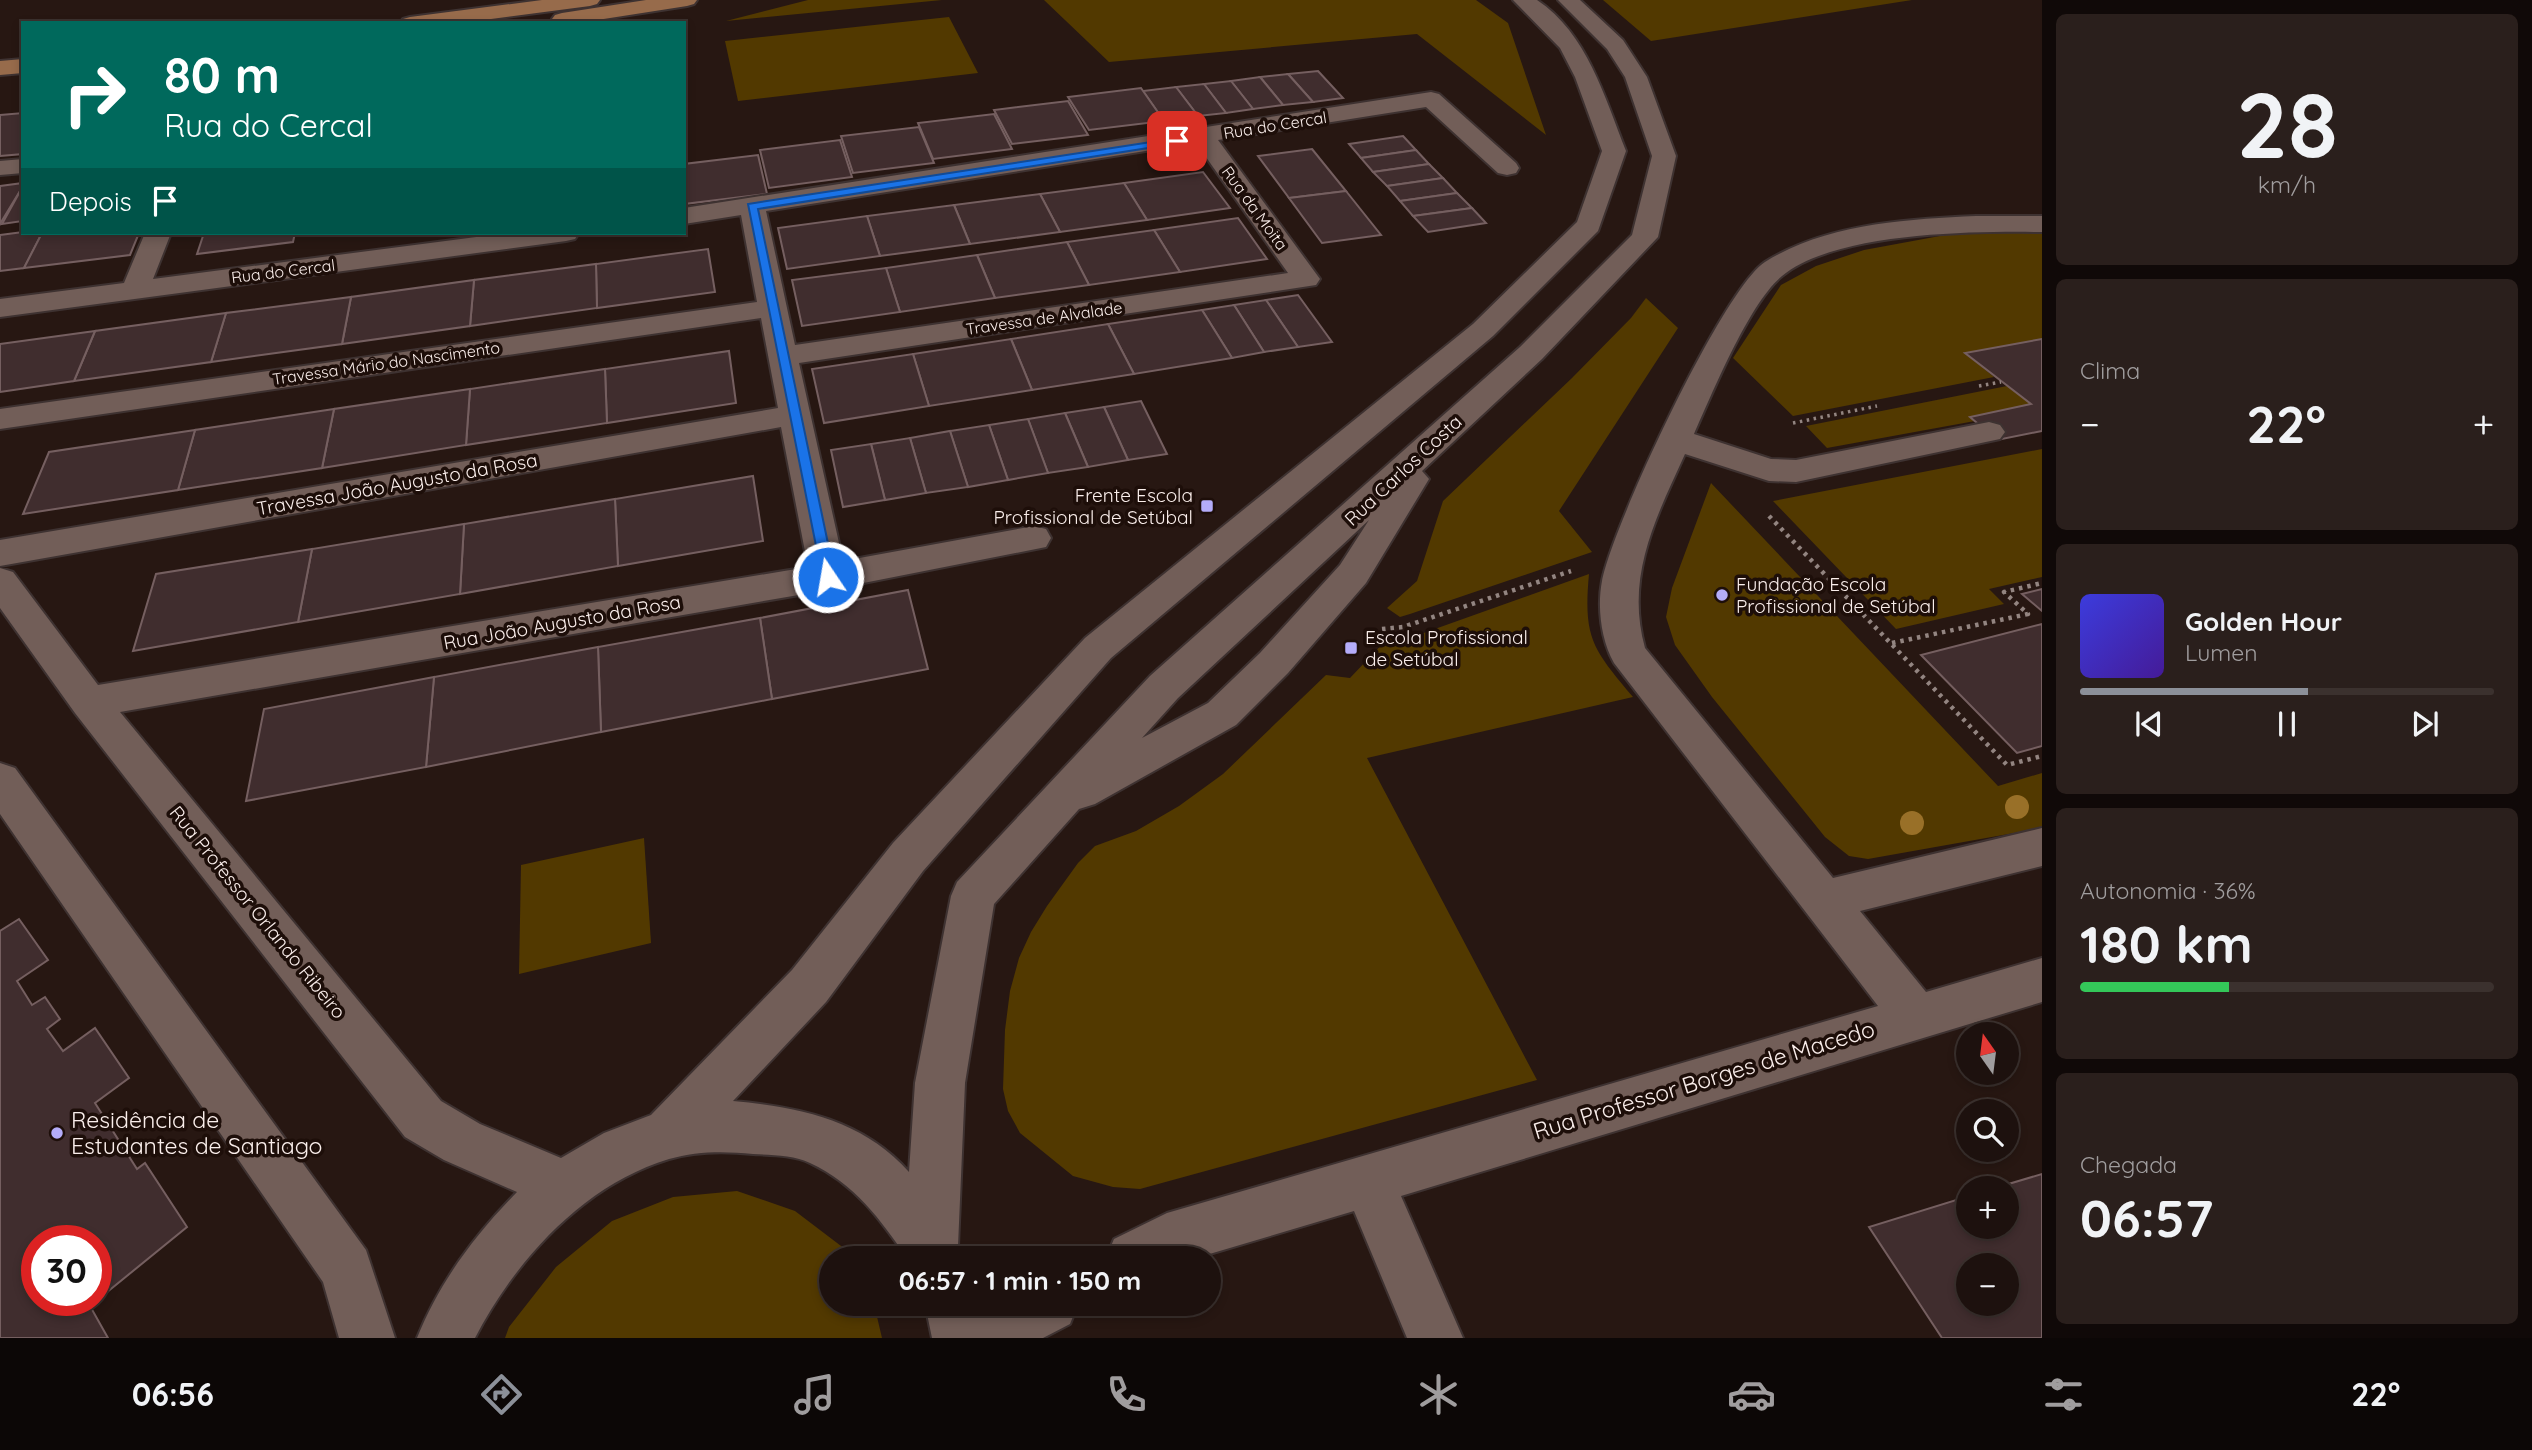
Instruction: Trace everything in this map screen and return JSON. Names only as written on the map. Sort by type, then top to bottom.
[{"type":"main road","points":[[426,21],[590,0]]},
{"type":"main road","points":[[552,21],[687,0]]},
{"type":"main road","points":[[0,49],[21,48]]},
{"type":"main road","points":[[0,68],[21,66]]},
{"type":"street","points":[[669,1133],[809,986],[908,857],[1098,649],[1483,330],[1590,225],[1614,151],[1586,77],[1570,46],[1535,8],[1523,0]]},
{"type":"street","name":"Rua Carlos Costa","points":[[934,1246],[940,1083],[973,896],[1164,687],[1531,353],[1645,237],[1664,156],[1636,77],[1615,45],[1568,0]]},
{"type":"street","name":"Rua do Cercal","points":[[686,216],[1431,99],[1507,168]]},
{"type":"street","name":"Rua da Moita","points":[[1203,136],[1306,279]]},
{"type":"street","points":[[0,168],[21,166]]},
{"type":"street","points":[[752,206],[828,577]]},
{"type":"street","points":[[1916,1016],[1627,653],[1618,605],[1620,578],[1629,546],[1692,445],[1708,371],[1747,300],[1770,270],[1809,252],[1902,230],[1939,225],[2042,225]]},
{"type":"street","points":[[135,290],[157,235]]},
{"type":"street","name":"Rua do Cercal","points":[[0,308],[135,290],[420,243],[537,235]]},
{"type":"street","name":"Travessa de Alvalade","points":[[782,356],[1306,279]]},
{"type":"street","name":"Travessa Mário do Nascimento","points":[[0,419],[773,308]]},
{"type":"street","name":"Travessa João Augusto da Rosa","points":[[0,553],[794,415]]},
{"type":"street","points":[[1692,445],[1769,470],[1796,471],[1989,432]]},
{"type":"street","points":[[1052,807],[1222,714],[1274,663],[1353,574],[1438,436]]},
{"type":"street","name":"Rua João Augusto da Rosa","points":[[89,702],[828,577],[1034,538]]},
{"type":"street","name":"Rua Professor Orlando Ribeiro","points":[[0,581],[89,702],[424,1119],[462,1142],[563,1185]]},
{"type":"street","points":[[0,780],[347,1269],[367,1338]]},
{"type":"street","points":[[1824,900],[2042,847]]},
{"type":"street","name":"Rua Professor Borges de Macedo","points":[[1156,1246],[1167,1240],[2042,980]]},
{"type":"street","points":[[445,1338],[459,1306],[507,1239],[563,1185],[615,1154],[669,1133],[745,1124],[819,1140],[882,1181],[930,1246]]},
{"type":"street","points":[[1367,1180],[1435,1338]]},
{"type":"street","points":[[955,1316],[960,1338]]},
{"type":"street","points":[[986,1338],[1027,1316]]},
{"type":"path","points":[[1692,445],[1891,643],[2007,765],[2042,756]]},
{"type":"path","points":[[1382,629],[1403,627],[1577,569]]},
{"type":"path","points":[[1891,643],[2028,614],[2004,592],[2042,583]]},
{"type":"shaded area","points":[[808,0],[942,0],[726,21]]},
{"type":"shaded area","points":[[1044,0],[1476,0],[1508,23],[1546,135],[1417,34],[1109,62]]},
{"type":"shaded area","points":[[1603,0],[1912,0],[1651,41]]},
{"type":"shaded area","points":[[949,17],[978,73],[738,101],[725,41]]},
{"type":"shaded area","points":[[1956,233],[2042,233],[2042,339],[1965,353],[1994,377],[1793,416],[1733,358],[1781,285],[1816,266],[1864,250]]},
{"type":"shaded area","points":[[1646,298],[1678,328],[1559,511],[1592,552],[1400,617],[1387,608],[1417,581],[1443,501],[1572,378],[1631,318]]},
{"type":"shaded area","points":[[2007,386],[2031,404],[1971,417],[1975,421],[1827,448],[1806,426]]},
{"type":"shaded area","points":[[2042,449],[2042,577],[1989,589],[2004,604],[1896,629],[1773,501]]},
{"type":"shaded area","points":[[1711,483],[1998,786],[2042,773],[2042,828],[1868,859],[1849,856],[1825,837],[1712,697],[1675,645],[1666,617],[1672,588]]},
{"type":"shaded area","points":[[1589,574],[1588,614],[1594,642],[1608,667],[1633,697],[1367,758],[1537,1080],[1140,1189],[1113,1187],[1073,1176],[1020,1133],[1008,1111],[1003,1089],[1005,1030],[1010,991],[1019,958],[1031,932],[1078,863],[1095,846],[1136,831],[1179,806],[1223,774],[1326,675],[1350,678],[1388,638],[1404,640]]},
{"type":"shaded area","points":[[644,838],[651,943],[519,974],[521,865]]},
{"type":"shaded area","points":[[737,1191],[795,1211],[841,1246],[819,1246],[819,1316],[877,1316],[882,1338],[505,1338],[509,1327],[556,1267],[612,1221],[673,1197]]},
{"type":"building","points":[[1318,71],[1343,98],[1313,102],[1288,74]]},
{"type":"building","points":[[1288,74],[1313,102],[1283,105],[1260,77]]},
{"type":"building","points":[[1260,77],[1283,105],[1253,109],[1231,81]]},
{"type":"building","points":[[1231,81],[1253,109],[1226,113],[1204,84]]},
{"type":"building","points":[[1204,84],[1226,113],[1198,116],[1176,87]]},
{"type":"building","points":[[1176,87],[1198,116],[1164,121],[1143,91]]},
{"type":"building","points":[[1141,88],[1164,121],[1089,130],[1068,97]]},
{"type":"building","points":[[1068,101],[1088,135],[1012,144],[994,110]]},
{"type":"building","points":[[21,113],[21,154],[0,156],[0,115]]},
{"type":"building","points":[[994,114],[1012,149],[933,159],[918,123]]},
{"type":"building","points":[[919,127],[934,163],[853,173],[841,136]]},
{"type":"building","points":[[1403,136],[1416,150],[1361,158],[1349,144]]},
{"type":"building","points":[[840,140],[852,177],[769,188],[760,150]]},
{"type":"building","points":[[1312,149],[1346,191],[1289,198],[1258,156]]},
{"type":"building","points":[[1416,150],[1429,164],[1373,172],[1361,158]]},
{"type":"building","points":[[758,155],[767,194],[686,204],[686,164]]},
{"type":"building","points":[[1429,164],[1443,178],[1387,186],[1373,172]]},
{"type":"building","points":[[1203,172],[1230,208],[1147,220],[1124,183]]},
{"type":"building","points":[[1443,178],[1457,193],[1400,201],[1387,186]]},
{"type":"building","points":[[21,183],[21,189],[0,224],[0,186]]},
{"type":"building","points":[[1124,183],[1147,220],[1060,232],[1040,194]]},
{"type":"building","points":[[21,190],[21,221],[2,224]]},
{"type":"building","points":[[1346,191],[1381,235],[1322,243],[1289,198]]},
{"type":"building","points":[[1457,193],[1472,208],[1413,216],[1400,201]]},
{"type":"building","points":[[1040,194],[1060,232],[970,244],[954,205]]},
{"type":"building","points":[[954,205],[970,244],[880,256],[867,216]]},
{"type":"building","points":[[1472,208],[1486,223],[1428,232],[1413,216]]},
{"type":"building","points":[[867,216],[880,256],[787,269],[778,228]]},
{"type":"building","points":[[1238,218],[1267,259],[1180,272],[1154,230]]},
{"type":"building","points":[[1154,230],[1180,272],[1089,285],[1067,242]]},
{"type":"building","points":[[21,232],[21,235],[41,235],[24,268],[0,271],[0,235]]},
{"type":"building","points":[[41,235],[138,235],[130,255],[24,268]]},
{"type":"building","points":[[203,235],[295,235],[293,242],[197,254]]},
{"type":"building","points":[[1067,242],[1089,285],[995,298],[977,255]]},
{"type":"building","points":[[708,249],[715,292],[597,308],[596,264]]},
{"type":"building","points":[[977,255],[995,298],[900,312],[886,268]]},
{"type":"building","points":[[596,264],[597,308],[470,326],[474,280]]},
{"type":"building","points":[[886,268],[900,312],[802,326],[792,280]]},
{"type":"building","points":[[474,280],[470,326],[342,344],[351,297]]},
{"type":"building","points":[[1298,295],[1332,342],[1298,347],[1266,300]]},
{"type":"building","points":[[351,297],[342,344],[211,362],[226,313]]},
{"type":"building","points":[[1266,300],[1298,347],[1264,352],[1234,305]]},
{"type":"building","points":[[1234,305],[1264,352],[1232,358],[1202,310]]},
{"type":"building","points":[[1202,310],[1232,358],[1134,374],[1108,324]]},
{"type":"building","points":[[226,313],[211,362],[74,381],[95,331]]},
{"type":"building","points":[[1108,324],[1134,374],[1032,390],[1011,339]]},
{"type":"building","points":[[95,331],[74,381],[0,392],[0,344]]},
{"type":"building","points":[[1011,339],[1032,390],[929,406],[913,354]]},
{"type":"building","points":[[2042,339],[2042,431],[1997,440],[1970,417],[2031,404],[1965,353]]},
{"type":"building","points":[[729,351],[736,403],[607,423],[605,369]]},
{"type":"building","points":[[913,354],[929,406],[824,423],[812,369]]},
{"type":"building","points":[[605,369],[607,423],[466,445],[470,389]]},
{"type":"building","points":[[470,389],[466,445],[322,468],[334,409]]},
{"type":"building","points":[[1141,401],[1167,454],[1128,460],[1104,407]]},
{"type":"building","points":[[1104,407],[1128,460],[1088,467],[1065,413]]},
{"type":"building","points":[[334,409],[322,468],[178,490],[195,430]]},
{"type":"building","points":[[1065,413],[1088,467],[1048,473],[1028,419]]},
{"type":"building","points":[[1028,419],[1048,473],[1008,480],[989,425]]},
{"type":"building","points":[[989,425],[1008,480],[968,487],[950,431]]},
{"type":"building","points":[[195,430],[178,490],[23,514],[49,452]]},
{"type":"building","points":[[950,431],[968,487],[926,493],[910,438]]},
{"type":"building","points":[[910,438],[926,493],[885,500],[871,444]]},
{"type":"building","points":[[871,444],[885,500],[843,507],[831,450]]},
{"type":"building","points":[[753,476],[763,541],[618,566],[615,499]]},
{"type":"building","points":[[615,499],[618,566],[460,594],[464,524]]},
{"type":"building","points":[[464,524],[460,594],[298,622],[312,549]]},
{"type":"building","points":[[312,549],[298,622],[133,651],[156,574]]},
{"type":"building","points":[[2042,589],[2042,611],[2022,594]]},
{"type":"building","points":[[908,590],[928,669],[772,699],[760,618]]},
{"type":"building","points":[[760,618],[772,699],[601,732],[598,647]]},
{"type":"building","points":[[2042,624],[2042,746],[2017,753],[1921,655]]},
{"type":"building","points":[[598,647],[601,732],[426,767],[434,677]]},
{"type":"building","points":[[434,677],[426,767],[246,801],[264,709]]},
{"type":"building","name":"Residência de Estudantes de Santiago","points":[[19,919],[48,960],[17,981],[32,1005],[45,997],[60,1019],[47,1029],[63,1051],[95,1028],[129,1078],[95,1103],[137,1169],[145,1163],[187,1227],[112,1288],[112,1225],[21,1225],[21,1316],[96,1316],[108,1338],[0,1338],[0,931]]},
{"type":"building","points":[[2042,1174],[2042,1338],[1942,1338],[1869,1227],[1956,1200],[1956,1239],[2019,1239],[2019,1181]]},
{"type":"place","name":"Frente Escola Profissional de Setúbal","points":[[1207,506]]},
{"type":"place","name":"Fundação Escola Profissional de Setúbal","points":[[1722,595]]},
{"type":"place","name":"Escola Profissional de Setúbal","points":[[1351,648]]},
{"type":"place","name":"Residência de Estudantes de Santiago","points":[[57,1133]]},
{"type":"route","points":[[828,577],[752,206],[1177,141]]}]
